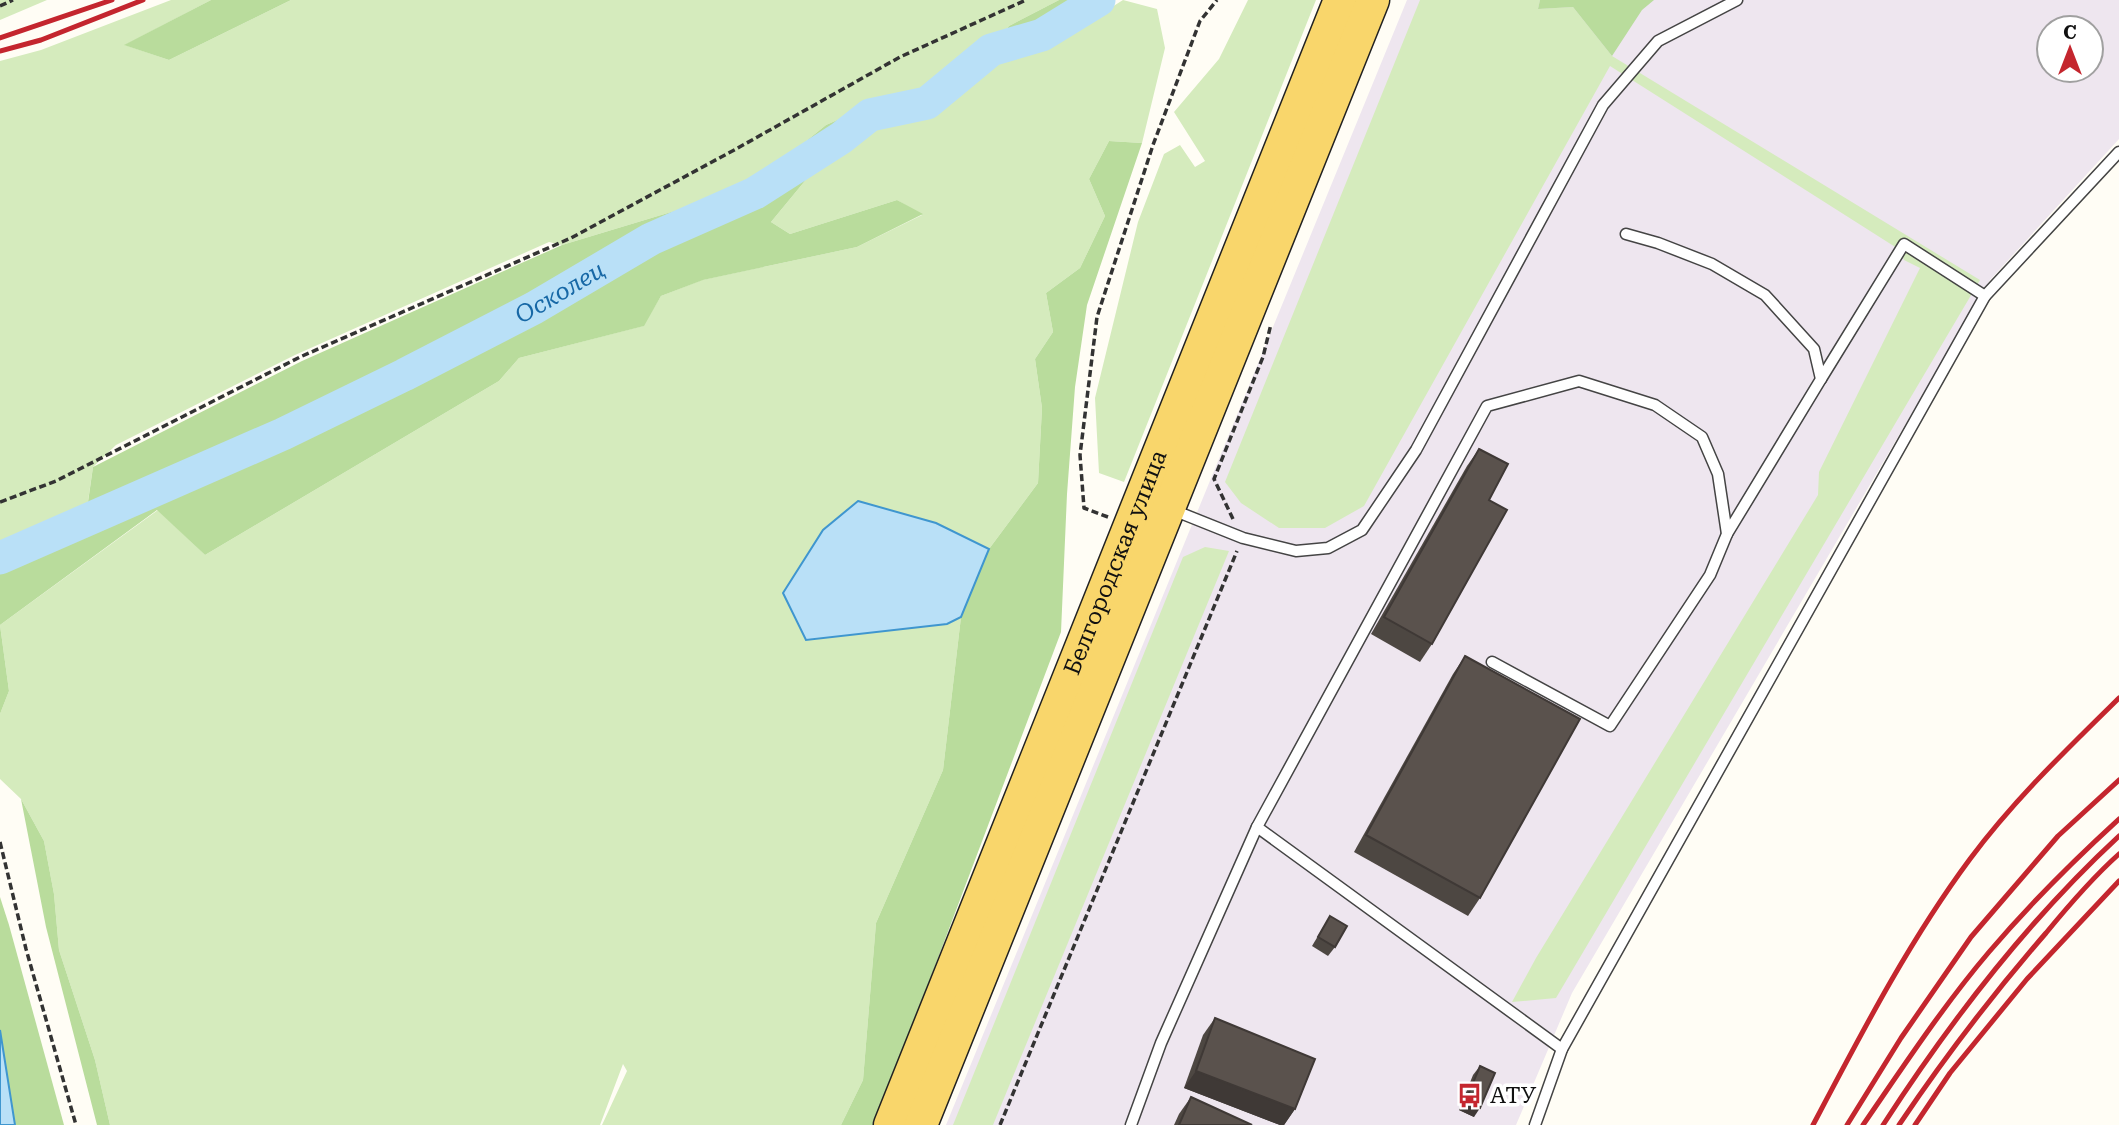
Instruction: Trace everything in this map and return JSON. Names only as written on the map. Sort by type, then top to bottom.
[{"type":"main road","name":"Белгородская улица","points":[[890,1125],[1129,526],[1155,502],[1373,0]]},
{"type":"main road","name":"Белгородская улица","points":[[921,1125],[1155,502],[1335,12]]},
{"type":"lane","points":[[1155,502],[1242,538],[1296,551],[1328,548],[1362,530],[1416,450],[1603,104],[1658,41],[1737,0]]},
{"type":"lane","points":[[1535,1125],[1562,1049],[1985,296],[2119,152]]},
{"type":"lane","points":[[1626,234],[1712,264],[1765,295],[1814,349],[1821,379]]},
{"type":"lane","points":[[1492,662],[1609,726],[1710,575],[1727,534],[1904,244],[1985,296]]},
{"type":"lane","points":[[1132,1125],[1161,1043],[1257,827],[1487,405],[1579,381],[1655,405],[1702,437],[1718,474],[1727,534]]},
{"type":"lane","points":[[1257,827],[1562,1049]]},
{"type":"path","points":[[0,6],[13,0]]},
{"type":"path","points":[[0,502],[56,481],[300,357],[570,237],[736,149],[900,57],[1026,0]]},
{"type":"path","points":[[1129,526],[1084,508],[1080,455],[1097,317],[1153,145],[1200,21],[1217,0]]},
{"type":"path","points":[[1000,1125],[1242,538],[1214,480],[1263,357],[1273,319]]},
{"type":"path","points":[[0,842],[26,949],[76,1125]]},
{"type":"shaded area","points":[[1407,0],[2119,0],[2119,139],[1990,280],[1572,993],[1516,1125],[946,1125]]},
{"type":"green space","points":[[0,0],[47,0],[0,20]]},
{"type":"green space","points":[[171,0],[211,0],[125,45],[169,60],[291,0],[1059,0],[1009,26],[997,40],[927,97],[869,106],[826,125],[774,167],[691,206],[562,245],[549,242],[295,355],[116,445],[93,467],[88,501],[113,503],[0,550],[0,61],[41,50]]},
{"type":"green space","points":[[211,0],[291,0],[169,60],[124,45]]},
{"type":"green space","points":[[1059,0],[1091,0],[1039,32],[997,40],[1009,26]]},
{"type":"green space","points":[[1123,0],[1157,9],[1165,48],[1142,143],[1109,141],[1089,179],[1105,216],[1080,268],[1046,293],[1053,332],[1035,359],[1042,408],[1038,483],[989,549],[936,523],[947,624],[961,617],[943,770],[876,923],[863,1080],[841,1125],[602,1125],[627,1071],[623,1064],[600,1125],[110,1125],[95,1060],[59,950],[54,894],[44,841],[21,799],[0,779],[0,714],[9,691],[0,625],[158,510],[205,555],[499,381],[519,358],[643,326],[661,296],[702,280],[857,247],[922,215],[897,200],[790,234],[771,222],[809,176],[877,127],[927,115],[992,62],[1060,40]]},
{"type":"green space","points":[[1248,0],[1316,0],[1124,482],[1099,473],[1095,398],[1138,222],[1164,154],[1180,145],[1195,167],[1205,161],[1174,112],[1219,59]]},
{"type":"green space","points":[[1420,0],[1540,0],[1538,9],[1573,7],[1612,56],[1980,280],[1556,998],[1512,1002],[1536,958],[1818,495],[1819,472],[1920,268],[1904,260],[1900,250],[1610,66],[1364,506],[1325,528],[1279,528],[1241,503],[1225,482]]},
{"type":"green space","points":[[1540,0],[1654,0],[1642,10],[1612,56],[1573,7],[1538,9]]},
{"type":"green space","points":[[869,106],[865,114],[753,189],[650,235],[532,303],[281,430],[113,503],[88,502],[93,467],[302,361],[562,245],[691,206],[774,167],[826,125]]},
{"type":"green space","points":[[1109,141],[1142,143],[1087,305],[1075,387],[1061,632],[875,1125],[841,1125],[863,1080],[876,923],[943,770],[961,617],[989,549],[1038,483],[1042,408],[1035,359],[1053,332],[1046,293],[1080,268],[1105,216],[1089,179]]},
{"type":"green space","points":[[809,176],[771,222],[790,234],[897,200],[923,214],[857,247],[703,280],[661,296],[644,326],[519,358],[499,381],[205,555],[157,510],[0,625],[0,573],[405,383],[654,249]]},
{"type":"green space","points":[[1205,547],[1229,551],[993,1125],[953,1125],[1183,557]]},
{"type":"green space","points":[[0,625],[9,691],[0,714]]},
{"type":"green space","points":[[21,799],[44,841],[54,894],[59,950],[95,1060],[110,1125],[97,1125],[46,927]]},
{"type":"green space","points":[[0,897],[64,1125],[15,1125],[0,1030]]},
{"type":"water","points":[[858,501],[936,523],[989,549],[961,617],[947,624],[806,640],[783,593],[823,530]]},
{"type":"water","points":[[0,1030],[15,1125],[0,1125]]},
{"type":"building","points":[[1479,449],[1508,464],[1489,500],[1507,510],[1432,644],[1384,617]]},
{"type":"building","points":[[1465,656],[1580,719],[1480,898],[1366,835]]},
{"type":"building","points":[[1330,916],[1347,926],[1335,947],[1318,937]]},
{"type":"building","points":[[1215,1018],[1315,1059],[1295,1109],[1196,1071]]},
{"type":"building","points":[[1480,1066],[1495,1073],[1480,1108],[1465,1102]]},
{"type":"building","points":[[1191,1097],[1252,1125],[1179,1125]]},
{"type":"waterway","name":"Осколец","points":[[0,558],[283,434],[404,375],[534,308],[651,239],[755,193],[841,138],[870,115],[927,103],[991,50],[1042,35],[1099,0]]},
{"type":"railway","points":[[0,38],[112,0]]},
{"type":"railway","points":[[0,51],[41,40],[143,0]]},
{"type":"railway","points":[[1813,1125],[1906,955],[1970,859],[2023,796],[2119,698]]},
{"type":"railway","points":[[1847,1125],[1901,1038],[1971,937],[2058,836],[2119,780]]},
{"type":"railway","points":[[1863,1125],[1939,1015],[1989,952],[2052,884],[2119,819]]},
{"type":"railway","points":[[1883,1125],[1992,973],[2053,902],[2119,836]]},
{"type":"railway","points":[[1899,1125],[1951,1051],[2007,979],[2081,892],[2119,854]]},
{"type":"railway","points":[[1915,1125],[1950,1073],[2027,979],[2119,881]]},
{"type":"place","name":"АТУ","points":[[1470,1095]]}]
